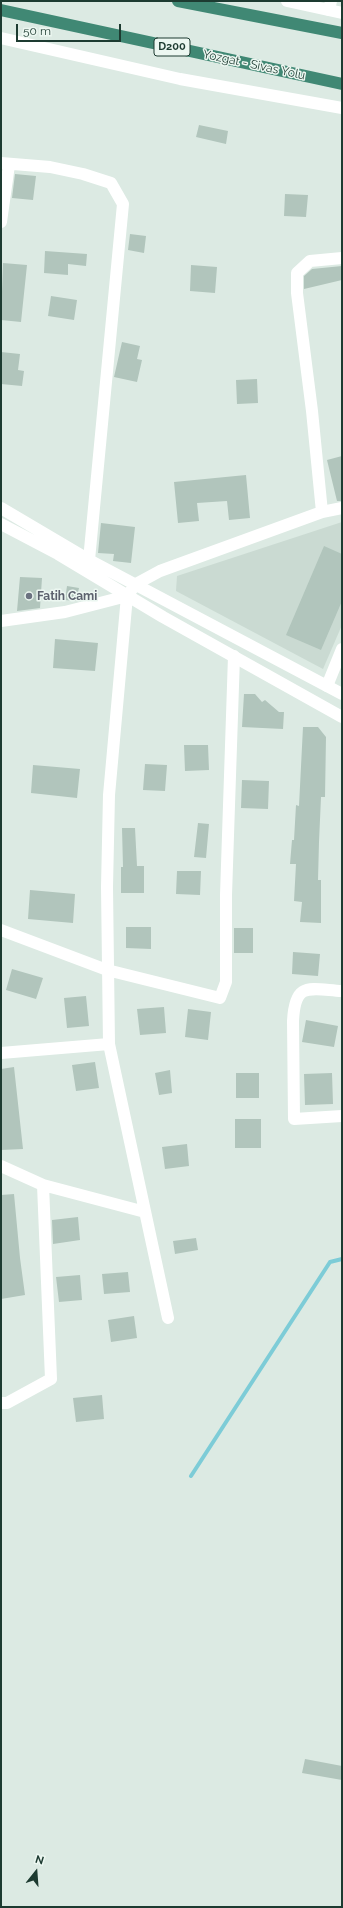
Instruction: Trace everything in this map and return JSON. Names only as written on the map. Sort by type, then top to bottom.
[{"type":"highway","points":[[178,1],[342,33]]},
{"type":"highway","name":"Yozgat - Sivas Yolu","points":[[1,10],[342,84]]},
{"type":"street","points":[[287,1],[330,5],[342,13]]},
{"type":"street","points":[[1,38],[180,80],[342,108]]},
{"type":"street","points":[[1,222],[5,164],[50,167],[84,174],[111,183],[123,204],[89,560]]},
{"type":"street","points":[[322,512],[312,411],[297,292],[297,273],[310,261],[342,258]]},
{"type":"street","points":[[1,508],[89,560],[342,694]]},
{"type":"street","points":[[168,1318],[109,1044],[107,970],[109,795],[127,596],[136,584],[160,571],[322,512],[342,508]]},
{"type":"street","points":[[1,524],[58,554],[127,596],[342,717]]},
{"type":"street","points":[[1,621],[65,612],[127,596]]},
{"type":"street","points":[[327,686],[342,649]]},
{"type":"street","points":[[1,930],[107,970],[220,998],[226,982],[226,895],[234,656]]},
{"type":"street","points":[[342,991],[310,989],[303,991],[298,995],[294,1006],[293,1021],[294,1119],[342,1116]]},
{"type":"street","points":[[1,1053],[109,1044]]},
{"type":"street","points":[[1,1166],[43,1185],[145,1212]]},
{"type":"street","points":[[1,1403],[7,1403],[51,1379],[43,1185]]},
{"type":"shaded area","points":[[342,522],[342,625],[323,669],[176,591],[177,576]]},
{"type":"building","points":[[199,125],[228,131],[226,144],[196,137]]},
{"type":"building","points":[[15,174],[36,176],[33,200],[12,198]]},
{"type":"building","points":[[285,194],[308,195],[306,217],[284,216]]},
{"type":"building","points":[[130,234],[146,236],[144,253],[128,250]]},
{"type":"building","points":[[45,251],[87,254],[86,266],[68,264],[68,275],[44,273]]},
{"type":"building","points":[[3,263],[27,265],[21,322],[1,320]]},
{"type":"building","points":[[191,265],[217,267],[215,293],[190,291]]},
{"type":"building","points":[[342,266],[342,280],[304,289],[304,276],[312,269]]},
{"type":"building","points":[[51,296],[77,300],[74,320],[48,316]]},
{"type":"building","points":[[122,342],[140,346],[137,359],[142,360],[137,382],[114,377]]},
{"type":"building","points":[[1,352],[20,354],[18,370],[24,371],[22,386],[1,384]]},
{"type":"building","points":[[257,379],[258,403],[237,404],[236,380]]},
{"type":"building","points":[[342,456],[342,501],[337,501],[327,460]]},
{"type":"building","points":[[246,475],[250,518],[229,520],[227,501],[197,503],[199,521],[178,523],[174,482]]},
{"type":"building","points":[[101,523],[135,527],[131,563],[113,561],[114,554],[98,553]]},
{"type":"building","points":[[324,546],[342,554],[342,601],[321,650],[286,635]]},
{"type":"building","name":"Fatih Cami","points":[[20,577],[42,578],[40,608],[17,611]]},
{"type":"building","points":[[67,586],[79,588],[76,601],[65,600]]},
{"type":"building","points":[[55,639],[98,643],[95,671],[53,668]]},
{"type":"building","points":[[244,694],[255,694],[262,702],[265,700],[279,712],[284,712],[283,729],[242,727]]},
{"type":"building","points":[[303,727],[318,727],[326,737],[325,797],[321,797],[319,842],[318,880],[321,880],[321,923],[300,922],[302,902],[294,901],[296,864],[290,864],[292,840],[294,840],[296,805],[299,806]]},
{"type":"building","points":[[184,745],[208,745],[209,770],[185,771]]},
{"type":"building","points":[[145,764],[167,765],[165,791],[143,790]]},
{"type":"building","points":[[33,765],[80,769],[77,798],[31,793]]},
{"type":"building","points":[[242,780],[269,781],[268,809],[241,808]]},
{"type":"building","points":[[198,823],[209,824],[206,858],[194,857]]},
{"type":"building","points":[[122,828],[135,828],[137,866],[144,866],[144,893],[121,893],[121,867],[123,867]]},
{"type":"building","points":[[177,871],[201,871],[200,895],[176,894]]},
{"type":"building","points":[[30,890],[75,894],[73,923],[28,919]]},
{"type":"building","points":[[126,927],[151,927],[151,949],[126,948]]},
{"type":"building","points":[[234,928],[253,928],[253,953],[234,953]]},
{"type":"building","points":[[293,952],[320,954],[318,976],[292,974]]},
{"type":"building","points":[[12,969],[43,978],[36,999],[6,990]]},
{"type":"building","points":[[86,996],[89,1026],[67,1028],[64,998]]},
{"type":"building","points":[[164,1007],[166,1033],[140,1035],[137,1009]]},
{"type":"building","points":[[188,1009],[211,1012],[208,1040],[185,1037]]},
{"type":"building","points":[[306,1020],[338,1026],[334,1047],[302,1042]]},
{"type":"building","points":[[95,1062],[99,1088],[76,1091],[72,1065]]},
{"type":"building","points":[[14,1067],[23,1149],[1,1150],[1,1069]]},
{"type":"building","points":[[170,1070],[172,1093],[159,1095],[155,1073]]},
{"type":"building","points":[[236,1073],[259,1073],[259,1098],[236,1098]]},
{"type":"building","points":[[332,1073],[333,1104],[305,1105],[304,1074]]},
{"type":"building","points":[[235,1119],[261,1119],[261,1148],[235,1148]]},
{"type":"building","points":[[187,1144],[189,1166],[165,1169],[162,1147]]},
{"type":"building","points":[[14,1194],[25,1295],[1,1299],[1,1195]]},
{"type":"building","points":[[78,1217],[80,1240],[53,1244],[52,1220]]},
{"type":"building","points":[[196,1238],[198,1250],[175,1254],[173,1241]]},
{"type":"building","points":[[128,1272],[130,1292],[104,1294],[102,1274]]},
{"type":"building","points":[[80,1275],[82,1300],[59,1302],[56,1277]]},
{"type":"building","points":[[134,1316],[137,1338],[111,1342],[108,1320]]},
{"type":"building","points":[[102,1395],[104,1419],[76,1422],[73,1398]]},
{"type":"building","points":[[305,1759],[342,1766],[342,1780],[302,1773]]},
{"type":"waterway","points":[[191,1476],[330,1262],[342,1259]]},
{"type":"place","name":"Fatih Cami","points":[[29,596]]}]
